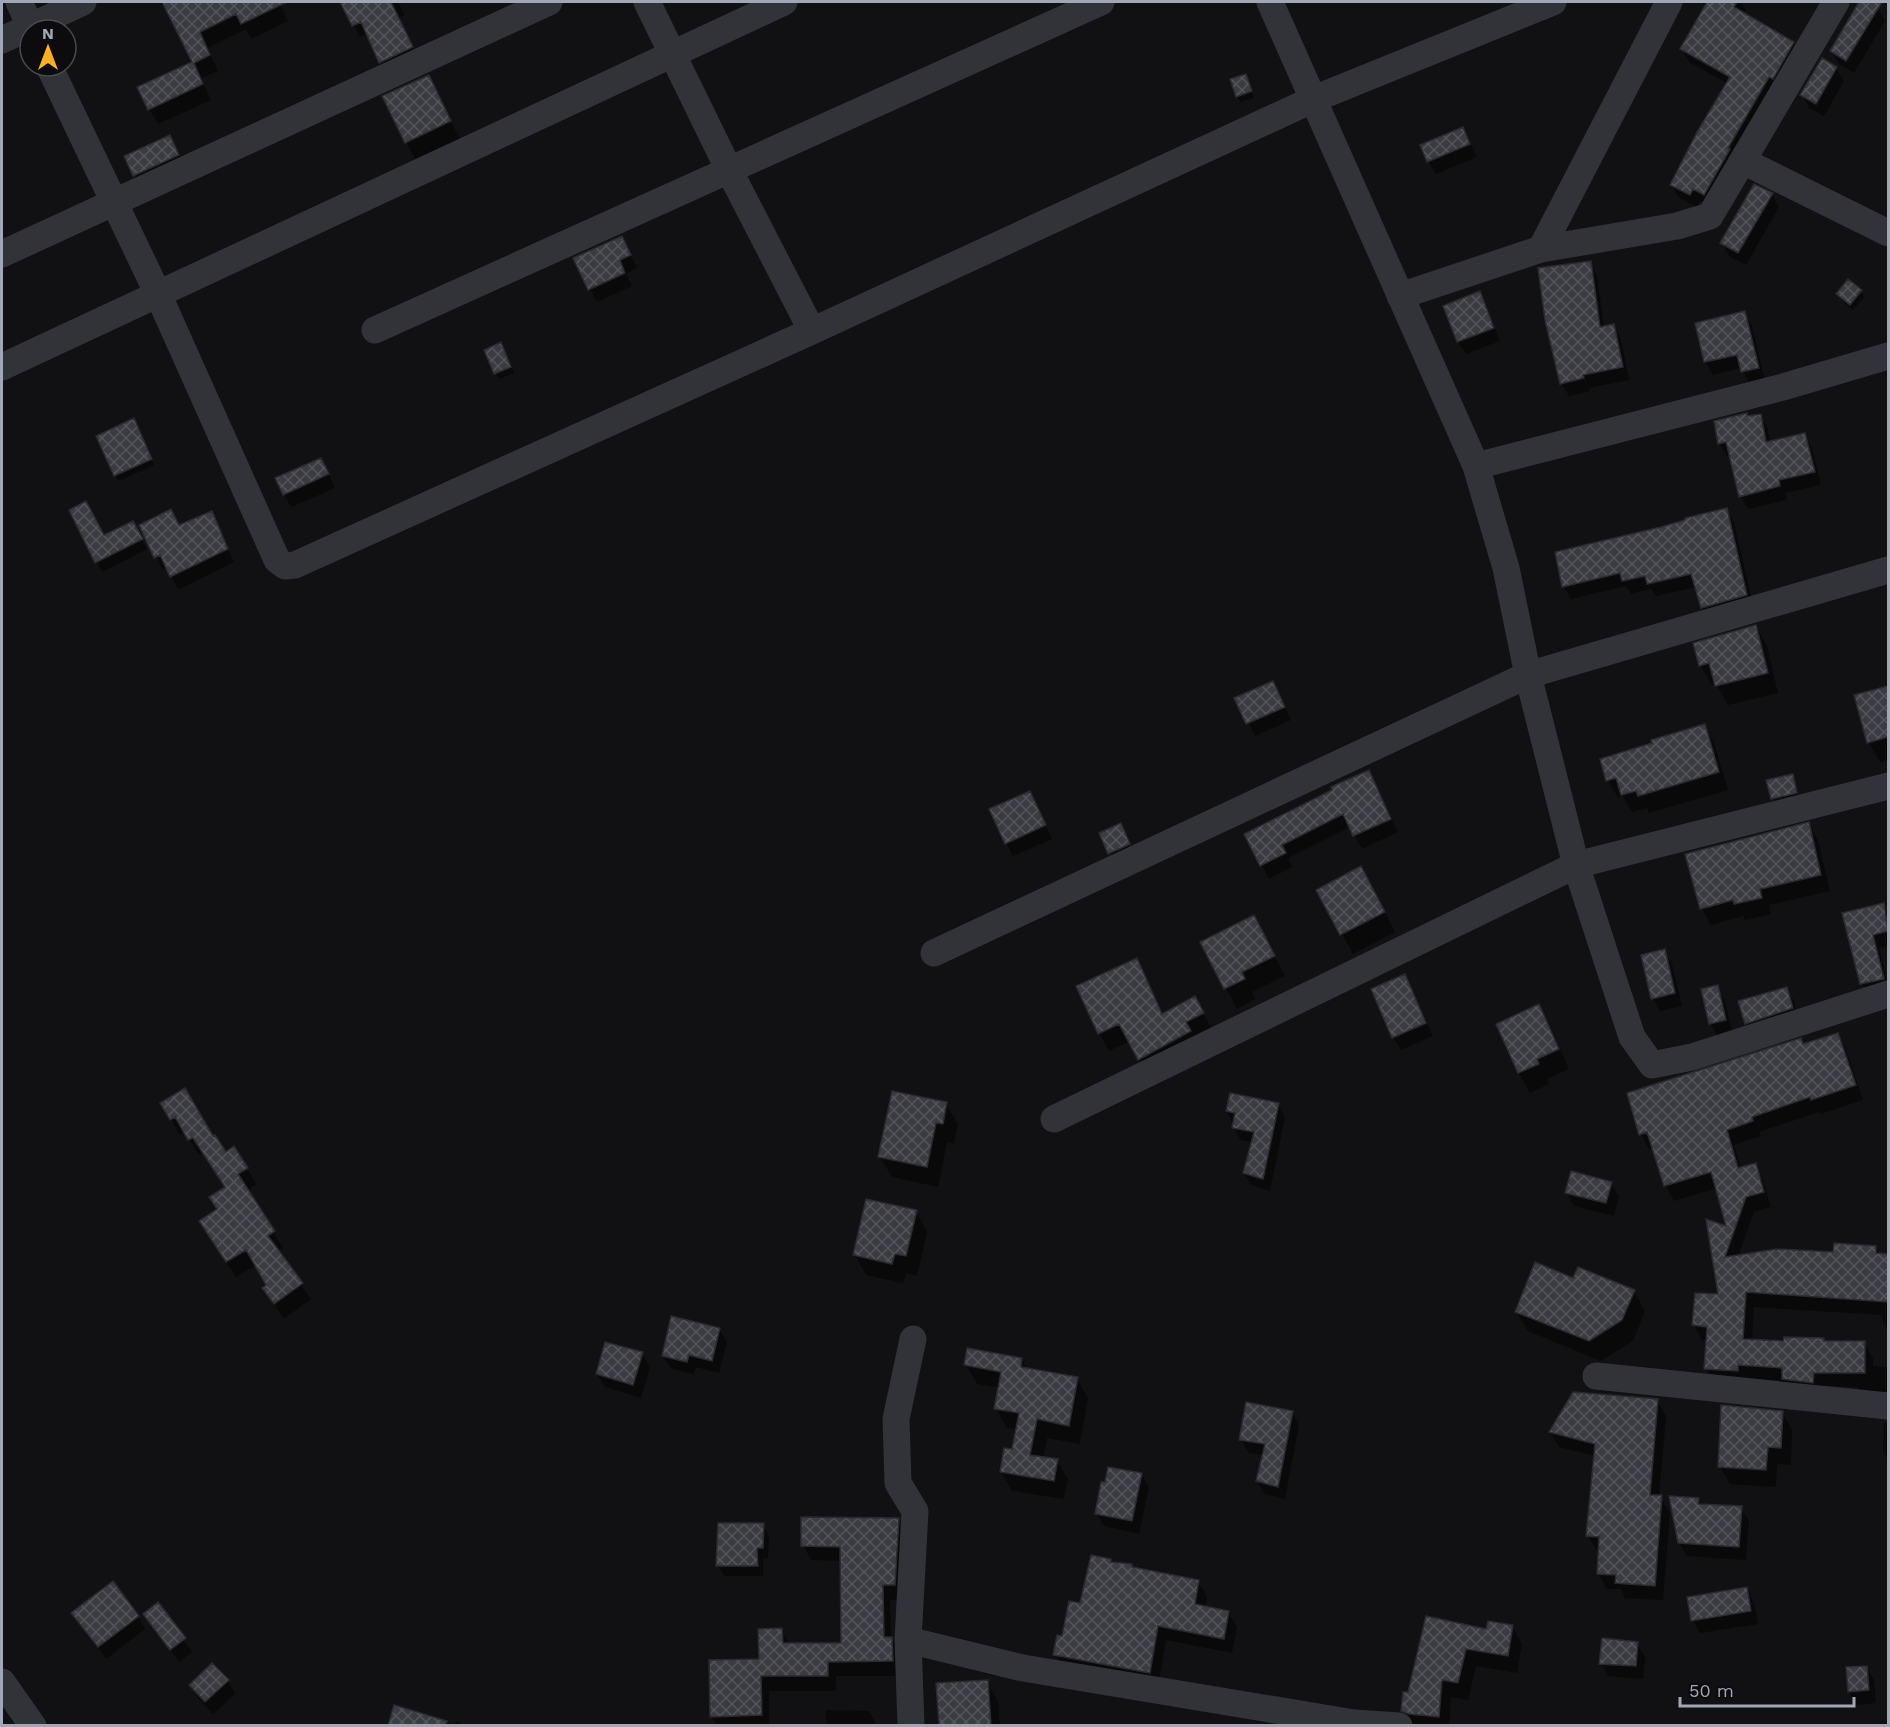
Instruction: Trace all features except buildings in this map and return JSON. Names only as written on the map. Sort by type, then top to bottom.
[{"type":"street","points":[[19,2],[26,18]]},
{"type":"street","points":[[51,18],[83,2]]},
{"type":"street","points":[[2,254],[549,2]]},
{"type":"street","points":[[647,2],[729,170],[812,331]]},
{"type":"street","points":[[2,367],[784,2]]},
{"type":"street","points":[[375,330],[1101,2]]},
{"type":"street","points":[[1270,2],[1476,466],[1506,568],[1528,675],[1576,865],[1632,1037],[1652,1065],[1692,1057],[1888,994]]},
{"type":"street","points":[[55,78],[158,294],[277,560],[285,566],[295,566],[1314,99],[1552,2]]},
{"type":"street","points":[[1541,249],[1669,2]]},
{"type":"street","points":[[1400,296],[1541,249],[1677,226],[1710,216],[1836,2]]},
{"type":"street","points":[[2,40],[18,33]]},
{"type":"street","points":[[1743,161],[1888,233]]},
{"type":"street","points":[[1476,466],[1783,387],[1888,356]]},
{"type":"street","points":[[934,953],[1528,675],[1888,570]]},
{"type":"street","points":[[1054,1119],[1576,865],[1888,786]]},
{"type":"street","points":[[911,1725],[908,1640],[915,1511],[898,1483],[896,1419],[913,1339]]},
{"type":"street","points":[[1596,1376],[1888,1406]]},
{"type":"street","points":[[908,1640],[1035,1670],[1354,1723],[1399,1725]]},
{"type":"street","points":[[2,1682],[33,1725]]}]
